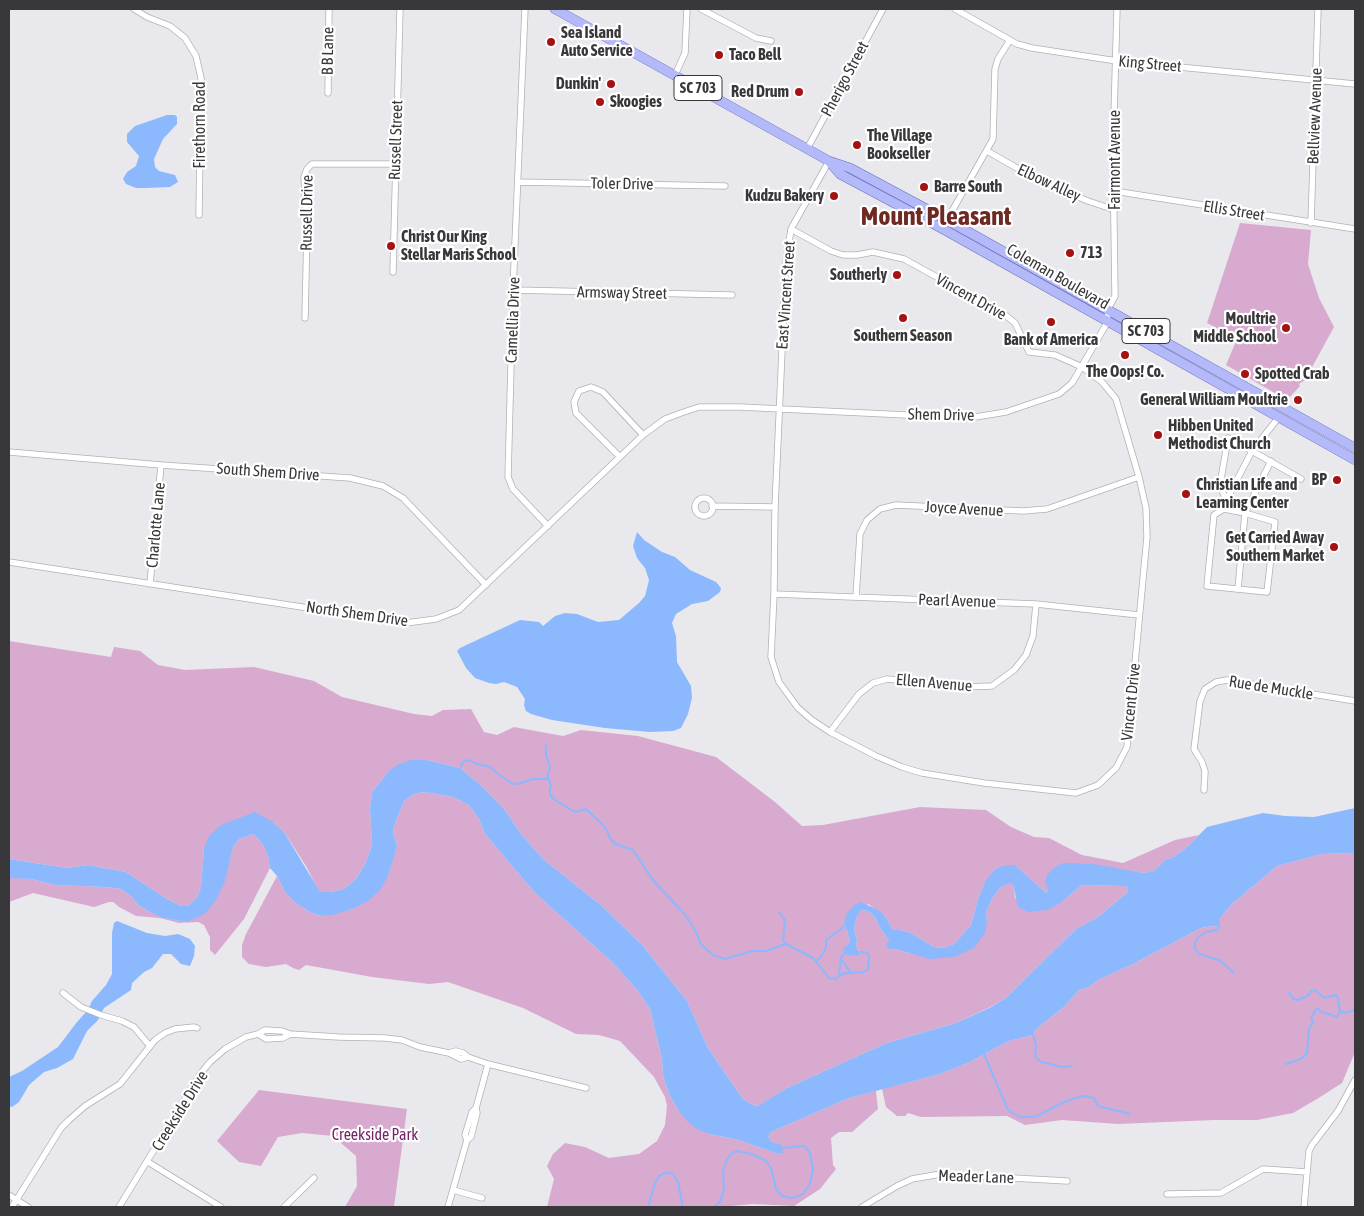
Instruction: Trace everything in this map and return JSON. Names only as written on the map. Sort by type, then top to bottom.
[{"type":"main road","name":"Coleman Boulevard","points":[[555,9],[829,161],[850,168],[947,220],[1355,448]]},
{"type":"main road","name":"Coleman Boulevard","points":[[829,161],[840,174],[1355,460]]},
{"type":"main road","points":[[1030,278],[1050,286],[1090,307],[1108,309]]},
{"type":"main road","points":[[1108,322],[1129,327],[1170,349],[1184,353]]},
{"type":"main road","points":[[1279,417],[1288,415],[1322,434],[1346,443]]},
{"type":"street","name":"Firethorn Road","points":[[134,9],[147,17],[170,26],[185,38],[196,56],[201,78],[199,215]]},
{"type":"street","name":"B B Lane","points":[[328,93],[329,9]]},
{"type":"street","name":"Russell Street","points":[[393,272],[400,9]]},
{"type":"street","name":"Camellia Drive","points":[[524,9],[508,477],[513,489],[548,526]]},
{"type":"street","points":[[675,75],[685,52],[687,9]]},
{"type":"street","points":[[701,9],[756,38],[771,41]]},
{"type":"street","name":"Pherigo Street","points":[[807,149],[883,9]]},
{"type":"street","name":"King Street","points":[[956,9],[1017,44],[1032,48],[1117,61],[1355,84]]},
{"type":"street","name":"Fairmont Avenue","points":[[1108,309],[1114,296],[1117,9]]},
{"type":"street","name":"Bellview Avenue","points":[[1311,223],[1318,9]]},
{"type":"street","points":[[947,220],[991,143],[994,131],[996,69],[998,59],[1010,40]]},
{"type":"street","name":"Elbow Alley","points":[[987,151],[1038,180],[1115,210]]},
{"type":"street","name":"East Vincent Street","points":[[779,408],[786,261],[791,229],[829,161]]},
{"type":"street","name":"Russell Drive","points":[[305,318],[306,231],[304,177],[306,169],[312,164],[396,164]]},
{"type":"street","name":"Toler Drive","points":[[518,182],[726,186]]},
{"type":"street","name":"Ellis Street","points":[[1114,191],[1355,229]]},
{"type":"street","name":"Vincent Drive","points":[[779,408],[771,657],[779,682],[798,708],[830,732],[876,756],[922,773],[984,783],[1076,793],[1098,785],[1116,768],[1127,747],[1147,537],[1146,508],[1116,399],[1102,382],[1082,367],[1055,355],[1029,352],[1015,322],[1004,314],[904,259],[873,252],[843,255],[831,251],[791,229]]},
{"type":"street","name":"Armsway Street","points":[[513,290],[732,295]]},
{"type":"street","points":[[1108,309],[1108,322]]},
{"type":"street","name":"Shem Drive","points":[[779,408],[969,418],[1006,412],[1059,394],[1072,383],[1108,322]]},
{"type":"street","points":[[620,457],[576,413],[574,402],[579,391],[591,387],[602,392],[643,435]]},
{"type":"street","name":"North Shem Drive","points":[[9,562],[406,624],[436,619],[459,610],[643,435],[665,419],[700,407],[779,408]]},
{"type":"street","points":[[1224,509],[1275,522],[1267,592],[1207,586],[1214,516],[1224,509],[1226,501],[1252,450],[1279,417]]},
{"type":"street","points":[[1226,501],[1222,491],[1221,479],[1228,438],[1300,479]]},
{"type":"street","name":"South Shem Drive","points":[[9,452],[350,478],[383,486],[403,498],[486,585]]},
{"type":"street","points":[[1238,589],[1244,513],[1270,461]]},
{"type":"street","name":"Charlotte Lane","points":[[150,584],[161,465]]},
{"type":"street","name":"Joyce Avenue","points":[[856,597],[860,534],[867,520],[880,508],[896,505],[1023,511],[1047,508],[1139,477]]},
{"type":"street","points":[[712,506],[775,507]]},
{"type":"street","name":"Pearl Avenue","points":[[774,594],[1036,604],[1139,615]]},
{"type":"street","name":"Ellen Avenue","points":[[830,732],[859,694],[873,683],[887,679],[964,687],[992,686],[1014,670],[1026,655],[1033,636],[1036,604]]},
{"type":"street","name":"Rue de Muckle","points":[[1204,790],[1205,771],[1194,749],[1200,702],[1205,688],[1216,682],[1227,680],[1355,702]]},
{"type":"street","points":[[63,993],[81,1007],[122,1021],[134,1028],[149,1045]]},
{"type":"street","points":[[12,1207],[65,1124],[85,1106],[120,1084],[149,1045],[165,1033],[175,1029],[198,1028]]},
{"type":"street","name":"Creekside Drive","points":[[119,1207],[201,1073],[210,1062],[224,1049],[246,1037],[265,1030],[282,1031],[290,1034],[402,1040],[420,1048],[448,1053],[461,1059],[468,1057],[488,1064],[586,1088]]},
{"type":"street","points":[[448,1207],[467,1140],[465,1135],[472,1112],[476,1108],[488,1064]]},
{"type":"street","points":[[1304,1207],[1309,1151],[1338,1111],[1355,1080]]},
{"type":"street","points":[[148,1162],[221,1207]]},
{"type":"street","points":[[1167,1194],[1221,1193],[1263,1169],[1307,1172]]},
{"type":"street","name":"Meader Lane","points":[[862,1207],[912,1179],[941,1174],[1067,1181]]},
{"type":"street","points":[[284,1207],[314,1178]]},
{"type":"street","points":[[453,1190],[482,1198]]},
{"type":"street","points":[[9,1195],[28,1207]]},
{"type":"green space","name":"Moultrie Middle School","points":[[1240,223],[1311,230],[1308,264],[1319,298],[1334,327],[1305,380],[1299,384],[1300,386],[1287,400],[1226,365],[1237,339],[1207,323]]},
{"type":"green space","points":[[9,641],[111,657],[114,647],[140,651],[158,665],[185,670],[254,667],[314,681],[342,697],[414,714],[432,716],[443,710],[471,709],[484,732],[497,735],[514,727],[563,736],[581,730],[638,736],[716,757],[775,802],[802,826],[823,825],[920,807],[986,810],[1011,827],[1034,837],[1049,838],[1082,855],[1123,863],[1175,840],[1199,835],[1186,848],[1172,858],[1166,859],[1154,871],[1144,873],[1120,869],[1048,890],[1046,893],[1015,865],[996,868],[986,881],[978,899],[971,925],[954,944],[944,948],[934,947],[911,933],[893,930],[885,916],[868,904],[844,923],[850,940],[848,945],[849,956],[860,954],[856,945],[857,940],[854,928],[857,916],[862,910],[868,911],[875,917],[881,930],[889,940],[890,950],[895,949],[909,953],[954,957],[987,922],[986,912],[993,897],[1001,887],[1010,882],[1013,884],[1015,898],[1062,902],[1083,885],[1123,886],[1128,888],[1128,892],[1098,917],[1076,929],[1006,998],[956,1023],[887,1043],[787,1088],[759,1106],[743,1099],[708,1048],[687,1001],[642,945],[602,906],[543,859],[521,834],[505,810],[484,788],[460,768],[427,760],[389,771],[372,792],[370,808],[372,845],[365,864],[356,879],[344,889],[331,892],[320,892],[284,832],[273,822],[204,848],[201,887],[197,898],[188,906],[181,906],[167,899],[126,872],[88,865],[67,868],[9,859]]},
{"type":"green space","points":[[425,792],[453,797],[469,805],[479,819],[485,834],[535,893],[612,962],[638,991],[650,1009],[662,1059],[663,1075],[669,1094],[678,1110],[709,1134],[739,1140],[775,1153],[773,1143],[768,1137],[771,1132],[849,1098],[889,1087],[940,1074],[968,1063],[1009,1041],[1033,1035],[1036,1029],[1065,1006],[1079,990],[1089,987],[1098,980],[1201,928],[1218,927],[1220,918],[1232,904],[1277,866],[1322,854],[1355,853],[1355,1052],[1342,1083],[1293,1113],[1257,1120],[1118,1124],[1062,1120],[1025,1125],[1007,1116],[921,1117],[908,1113],[905,1116],[897,1116],[886,1107],[882,1089],[876,1091],[878,1109],[852,1132],[839,1132],[831,1138],[833,1165],[836,1169],[820,1189],[794,1206],[753,1204],[729,1207],[547,1207],[554,1179],[547,1166],[553,1154],[565,1143],[585,1147],[609,1158],[639,1154],[657,1141],[665,1125],[667,1106],[665,1097],[654,1077],[620,1041],[599,1035],[576,1034],[523,1008],[448,982],[429,984],[372,977],[306,965],[299,970],[286,964],[266,967],[249,964],[242,957],[242,945],[246,934],[277,876],[285,892],[294,902],[310,912],[321,916],[353,909],[388,876],[397,845],[393,833],[394,826],[404,801],[414,794]]},
{"type":"green space","points":[[254,834],[268,854],[270,868],[244,919],[215,955],[210,950],[210,937],[204,925],[198,922],[179,923],[160,918],[136,916],[113,902],[94,907],[33,893],[9,902],[9,878],[12,877],[31,879],[55,885],[105,887],[121,889],[131,896],[138,905],[164,918],[187,922],[229,862],[233,847],[239,839]]},
{"type":"green space","name":"Creekside Park","points":[[259,1090],[407,1109],[394,1207],[345,1207],[357,1186],[356,1156],[333,1136],[302,1133],[278,1137],[261,1166],[239,1162],[217,1141]]},
{"type":"water","points":[[167,115],[175,115],[177,117],[177,124],[163,139],[154,159],[155,167],[159,171],[175,175],[178,182],[170,187],[147,188],[136,188],[126,184],[123,179],[127,172],[136,166],[139,156],[127,142],[127,134],[135,126]]},
{"type":"water","points":[[637,532],[644,540],[662,552],[675,557],[690,570],[716,582],[721,588],[720,592],[708,601],[692,604],[676,614],[672,623],[676,636],[677,662],[691,686],[692,698],[688,714],[681,728],[673,731],[650,732],[552,720],[526,711],[525,699],[517,687],[504,682],[496,684],[475,678],[466,668],[457,651],[460,648],[520,620],[539,622],[543,626],[555,616],[565,613],[577,614],[598,622],[619,620],[645,596],[649,580],[633,546]]},
{"type":"water","points":[[411,760],[427,760],[460,768],[484,788],[505,810],[521,834],[543,859],[602,906],[642,945],[687,1001],[708,1048],[743,1099],[758,1106],[787,1088],[887,1043],[956,1023],[1006,998],[1076,929],[1098,917],[1128,892],[1128,888],[1123,886],[1083,885],[1062,902],[1047,910],[1028,912],[1018,907],[1013,885],[1010,883],[1001,887],[993,897],[986,912],[985,933],[974,948],[954,957],[930,959],[895,949],[890,950],[886,945],[889,940],[881,930],[875,917],[868,911],[862,910],[857,916],[854,928],[857,940],[856,945],[860,955],[849,956],[845,953],[843,949],[850,940],[844,923],[847,913],[854,905],[861,902],[878,910],[885,916],[893,930],[911,933],[934,947],[944,948],[954,944],[971,925],[978,899],[986,880],[996,868],[1008,865],[1015,865],[1046,893],[1048,890],[1045,882],[1047,875],[1063,863],[1094,864],[1144,873],[1154,871],[1166,859],[1172,858],[1186,848],[1207,827],[1263,813],[1314,817],[1355,808],[1355,853],[1322,854],[1277,866],[1232,904],[1220,918],[1219,927],[1201,928],[1098,980],[1089,987],[1079,990],[1065,1006],[1036,1029],[1033,1035],[1009,1041],[968,1063],[940,1074],[849,1098],[771,1132],[768,1137],[773,1143],[781,1144],[783,1153],[775,1153],[739,1140],[709,1134],[697,1129],[688,1122],[678,1110],[669,1094],[663,1075],[662,1059],[650,1009],[638,991],[612,962],[535,893],[485,834],[479,819],[469,805],[453,797],[425,792],[414,794],[404,801],[394,826],[393,833],[397,845],[394,857],[388,876],[380,890],[368,901],[353,909],[332,915],[321,916],[310,912],[294,902],[285,892],[277,876],[270,868],[268,855],[254,834],[239,839],[233,847],[225,881],[216,900],[205,914],[187,922],[163,918],[150,912],[138,905],[131,896],[121,889],[55,885],[31,879],[9,878],[9,859],[67,868],[88,865],[126,872],[167,899],[181,906],[188,906],[197,898],[201,887],[204,848],[209,836],[221,825],[255,812],[273,822],[284,832],[320,892],[344,889],[356,879],[365,864],[372,845],[370,808],[372,792],[389,771],[397,765]]},
{"type":"water","points":[[117,921],[147,933],[165,936],[178,934],[190,939],[195,946],[190,966],[181,964],[171,954],[163,954],[152,968],[144,972],[132,983],[131,990],[104,1008],[98,1020],[87,1031],[73,1059],[57,1068],[44,1072],[29,1085],[19,1102],[12,1107],[9,1106],[9,1077],[22,1071],[58,1047],[106,985],[112,974],[112,933],[114,923]]},
{"type":"waterway","points":[[460,768],[463,762],[470,760],[490,767],[513,784],[533,779],[547,779],[550,766],[546,756],[546,745]]},
{"type":"waterway","points":[[548,777],[551,786],[550,795],[555,800],[575,812],[586,809],[605,827],[615,844],[633,850],[652,879],[686,916],[701,944],[713,955],[725,959],[752,951],[766,951],[786,944],[813,958],[829,978],[836,979],[839,976],[841,957],[845,953]]},
{"type":"waterway","points":[[779,912],[785,920],[783,940],[786,944]]},
{"type":"waterway","points":[[816,962],[823,954],[826,940],[845,926]]},
{"type":"waterway","points":[[1219,927],[1217,930],[1206,932],[1198,938],[1195,943],[1195,949],[1199,954],[1219,960],[1234,973]]},
{"type":"waterway","points":[[839,976],[845,973],[864,972],[868,969],[869,956],[867,953],[858,952]]},
{"type":"waterway","points":[[841,959],[851,973]]},
{"type":"waterway","points":[[1289,992],[1293,999],[1299,1000],[1315,990],[1324,998],[1336,995],[1340,1011]]},
{"type":"waterway","points":[[1286,1064],[1301,1059],[1307,1053],[1309,1029],[1313,1022],[1311,1018],[1317,1008],[1322,1012],[1337,1017],[1340,1012],[1345,1013],[1355,1010]]},
{"type":"waterway","points":[[1033,1035],[1036,1045],[1035,1057],[1041,1062],[1063,1067],[1072,1066]]},
{"type":"waterway","points":[[984,1054],[1008,1110],[1020,1117],[1035,1117],[1066,1101],[1083,1096],[1094,1098],[1098,1106],[1130,1114]]},
{"type":"waterway","points":[[714,1207],[720,1202],[724,1189],[723,1171],[727,1160],[732,1153],[737,1151],[752,1154],[765,1160],[771,1168],[776,1189],[782,1196],[792,1198],[803,1194],[810,1184],[813,1169],[810,1153],[804,1146],[782,1148]]},
{"type":"waterway","points":[[648,1207],[655,1183],[659,1176],[667,1172],[673,1174],[678,1182],[683,1207]]},
{"type":"place","name":"Sea Island Auto Service","points":[[551,42]]},
{"type":"place","name":"Taco Bell","points":[[719,55]]},
{"type":"place","name":"Dunkin'","points":[[611,84]]},
{"type":"place","name":"Red Drum","points":[[799,92]]},
{"type":"place","name":"Skoogies","points":[[600,102]]},
{"type":"place","name":"The Village Bookseller","points":[[857,145]]},
{"type":"place","name":"Barre South","points":[[924,187]]},
{"type":"place","name":"Kudzu Bakery","points":[[834,196]]},
{"type":"place","name":"Christ Our King Stellar Maris School","points":[[391,246]]},
{"type":"place","name":"713","points":[[1070,253]]},
{"type":"place","name":"Southerly","points":[[897,275]]},
{"type":"place","name":"Southern Season","points":[[903,318]]},
{"type":"place","name":"Bank of America","points":[[1051,322]]},
{"type":"place","name":"Moultrie Middle School","points":[[1286,328]]},
{"type":"place","name":"The Oops! Co.","points":[[1125,355]]},
{"type":"place","name":"Spotted Crab","points":[[1245,374]]},
{"type":"place","name":"General William Moultrie","points":[[1298,400]]},
{"type":"place","name":"Hibben United Methodist Church","points":[[1158,435]]},
{"type":"place","name":"BP","points":[[1337,480]]},
{"type":"place","name":"Christian Life and Learning Center","points":[[1186,494]]},
{"type":"place","name":"Get Carried Away Southern Market","points":[[1334,547]]},
{"type":"district","name":"Mount Pleasant","points":[[936,217]]}]
